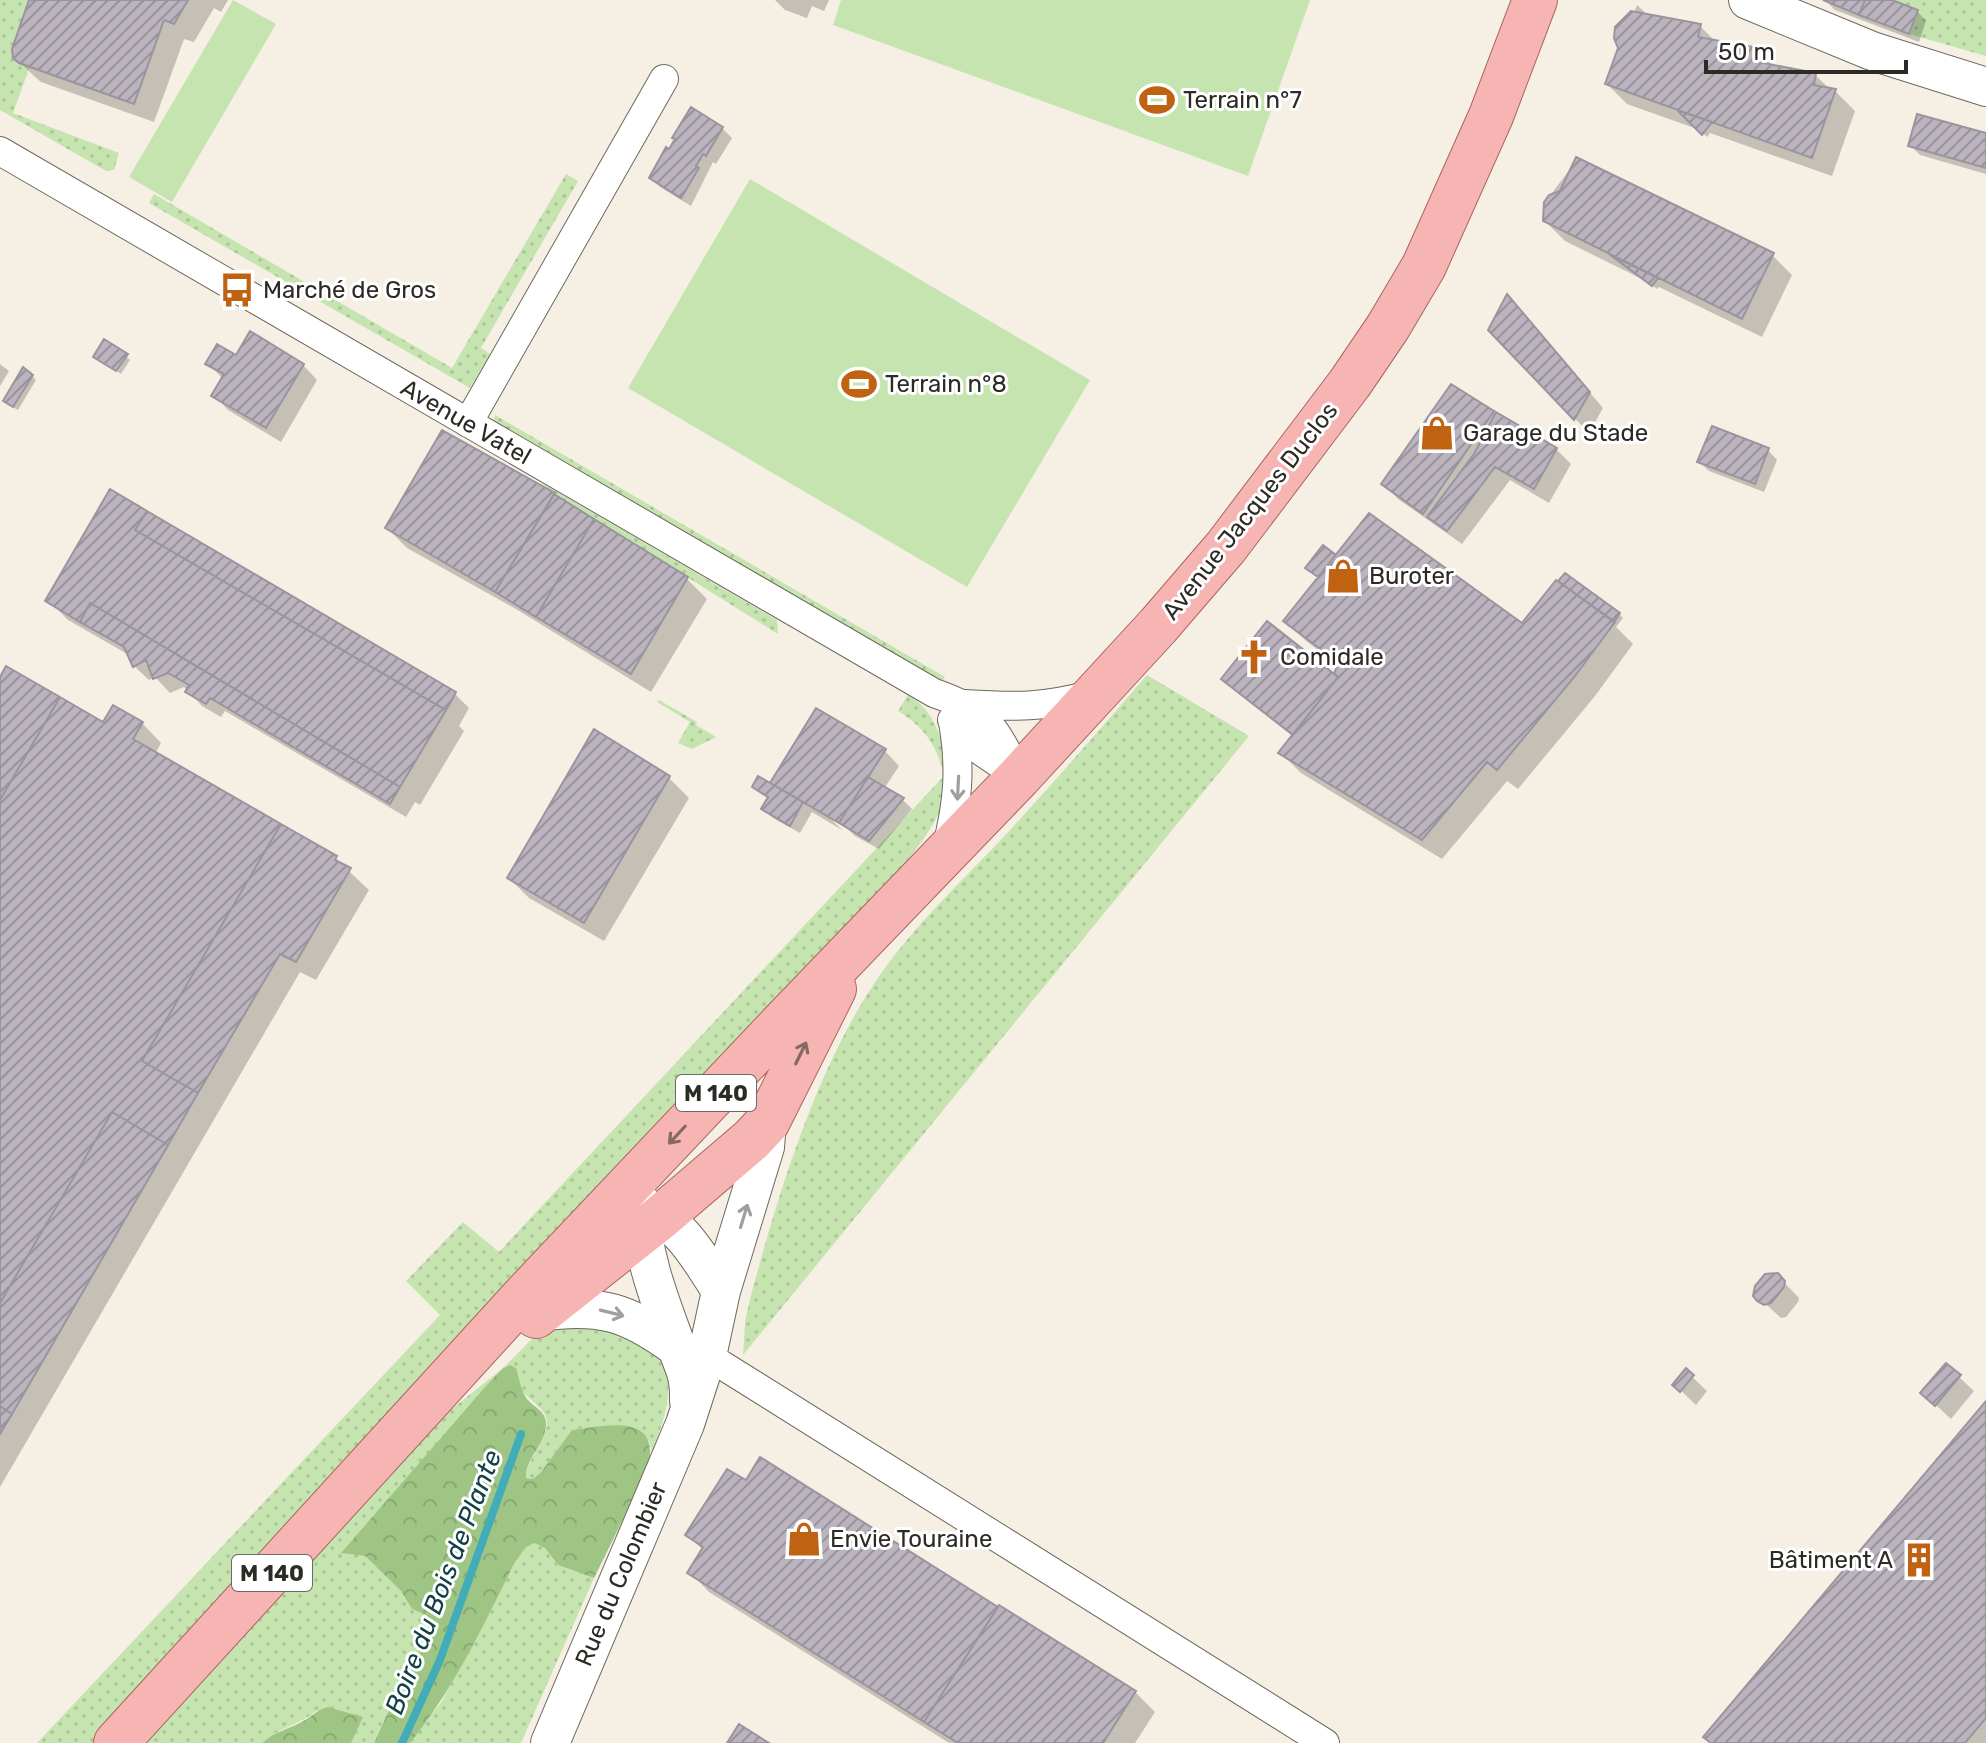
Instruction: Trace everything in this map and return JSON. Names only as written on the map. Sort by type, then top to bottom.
[{"type":"main road","name":"Avenue Jacques Duclos","points":[[856,948],[1096,694],[1226,547],[1350,383],[1424,266],[1491,116],[1535,0]]},
{"type":"main road","points":[[1748,0],[1872,51],[1986,87]]},
{"type":"main road","name":"M 140","points":[[116,1743],[524,1296],[639,1208],[751,1140],[767,1123],[856,948]]},
{"type":"main road","name":"M 140","points":[[428,1403],[540,1312],[639,1208],[788,1017],[856,948]]},
{"type":"main road","name":"Rue du Colombier","points":[[550,1743],[685,1424],[691,1351],[721,1291],[765,1147],[767,1123]]},
{"type":"main road","points":[[639,1208],[692,1248],[721,1291]]},
{"type":"main road","points":[[639,1208],[652,1273],[691,1351]]},
{"type":"main road","points":[[540,1312],[568,1308],[613,1311],[691,1351]]},
{"type":"street","points":[[468,423],[664,79]]},
{"type":"street","name":"Avenue Vatel","points":[[0,151],[934,693],[958,713],[972,745],[1019,777]]},
{"type":"street","points":[[946,854],[959,780],[958,713],[1032,707],[1096,694]]},
{"type":"street","points":[[691,1351],[1325,1743]]},
{"type":"green space","points":[[0,0],[29,0],[12,54],[15,60],[30,66],[13,113],[119,153],[114,170],[106,171],[0,110]]},
{"type":"green space","points":[[233,0],[276,24],[172,202],[129,177]]},
{"type":"green space","name":"Terrain n°7","points":[[841,0],[1310,0],[1248,176],[833,25]]},
{"type":"green space","points":[[1892,0],[1986,0],[1986,56],[1909,34],[1918,10]]},
{"type":"green space","points":[[566,174],[578,181],[481,348],[490,354],[470,388],[149,203],[154,194],[452,368]]},
{"type":"green space","name":"Terrain n°8","points":[[750,179],[1090,380],[967,587],[628,388]]},
{"type":"green space","points":[[495,415],[945,677],[942,683],[493,423]]},
{"type":"green space","points":[[542,483],[777,620],[778,634],[554,494]]},
{"type":"green space","points":[[1147,675],[1249,736],[743,1355],[751,1295],[786,1177],[832,1060],[870,990],[914,932],[1036,802]]},
{"type":"green space","points":[[908,695],[931,717],[938,732],[946,765],[946,782],[944,798],[935,821],[896,875],[97,1743],[37,1743],[440,1315],[406,1281],[463,1222],[499,1252],[944,776],[938,755],[928,738],[898,711]]},
{"type":"green space","points":[[659,700],[716,737],[692,749],[678,743],[690,722],[657,702]]},
{"type":"green space","points":[[591,1319],[649,1345],[662,1361],[667,1373],[668,1400],[652,1452],[649,1441],[584,1428],[572,1430],[541,1472],[533,1479],[526,1478],[547,1421],[542,1410],[522,1390],[342,1553],[365,1556],[401,1591],[412,1609],[426,1615],[431,1624],[427,1642],[394,1699],[374,1743],[351,1743],[362,1717],[316,1711],[262,1743],[142,1743],[419,1441],[453,1408],[502,1369],[537,1334]]},
{"type":"green space","points":[[510,1365],[516,1368],[527,1399],[546,1420],[543,1438],[529,1464],[526,1478],[533,1479],[541,1472],[572,1430],[600,1426],[628,1426],[639,1430],[647,1438],[650,1451],[648,1469],[594,1578],[558,1565],[545,1548],[534,1543],[525,1548],[454,1679],[410,1743],[374,1743],[394,1699],[427,1642],[431,1624],[426,1615],[412,1609],[401,1591],[365,1556],[341,1553],[486,1386]]},
{"type":"green space","points":[[534,1543],[545,1548],[558,1565],[594,1578],[521,1743],[410,1743],[442,1701],[514,1564],[525,1548]]},
{"type":"green space","points":[[328,1707],[363,1717],[351,1743],[262,1743],[272,1736]]},
{"type":"building","points":[[29,0],[188,0],[174,24],[164,20],[134,104],[19,63],[13,58],[12,49]]},
{"type":"building","points":[[1823,0],[1865,0],[1859,15]]},
{"type":"building","points":[[1865,0],[1892,0],[1918,10],[1909,34],[1859,15]]},
{"type":"building","points":[[1631,11],[1701,24],[1698,37],[1759,48],[1758,62],[1816,73],[1814,85],[1836,89],[1812,158],[1605,84],[1618,48],[1614,38],[1615,27]]},
{"type":"building","points":[[691,107],[723,127],[706,156],[703,154],[696,166],[699,168],[681,198],[649,178],[666,147],[669,149],[675,139],[672,138]]},
{"type":"building","points":[[1677,110],[1712,122],[1702,135]]},
{"type":"building","points":[[1917,114],[1986,133],[1986,168],[1908,146]]},
{"type":"building","points":[[1576,157],[1774,253],[1742,319],[1543,221],[1544,202],[1549,195],[1560,191]]},
{"type":"building","points":[[1609,254],[1658,278],[1652,286]]},
{"type":"building","points":[[1507,294],[1590,392],[1574,420],[1488,330]]},
{"type":"building","points":[[250,331],[304,364],[266,428],[211,396],[224,374],[205,364],[217,344],[236,355]]},
{"type":"building","points":[[104,339],[128,354],[116,371],[93,357]]},
{"type":"building","points":[[23,367],[33,375],[13,407],[3,401]]},
{"type":"building","points":[[1451,384],[1494,411],[1423,514],[1381,484]]},
{"type":"building","points":[[1496,412],[1557,448],[1534,489],[1495,467],[1447,531],[1427,517],[1474,454]]},
{"type":"building","points":[[1712,426],[1769,448],[1755,484],[1697,462]]},
{"type":"building","points":[[442,430],[555,493],[495,592],[385,528]]},
{"type":"building","points":[[110,489],[147,511],[135,530],[446,710],[400,787],[90,603],[80,622],[45,601]]},
{"type":"building","points":[[554,494],[594,519],[536,617],[495,592]]},
{"type":"building","points":[[147,511],[456,692],[446,710],[135,530]]},
{"type":"building","points":[[1369,513],[1522,623],[1556,580],[1615,622],[1497,770],[1487,762],[1422,840],[1278,753],[1338,677],[1334,673],[1339,663],[1283,621]]},
{"type":"building","points":[[594,519],[688,577],[631,674],[536,617]]},
{"type":"building","points":[[1323,545],[1336,555],[1318,577],[1305,568]]},
{"type":"building","points":[[1565,573],[1620,613],[1614,622],[1558,581]]},
{"type":"building","points":[[90,603],[400,787],[390,804],[210,698],[206,704],[185,692],[189,685],[168,673],[153,679],[146,660],[133,667],[124,647],[80,622]]},
{"type":"building","points":[[1267,621],[1338,677],[1293,735],[1221,679]]},
{"type":"building","points":[[6,666],[60,697],[0,800],[0,677]]},
{"type":"building","points":[[60,697],[103,722],[113,705],[143,722],[133,739],[281,824],[142,1061],[198,1093],[168,1145],[112,1112],[0,1303],[0,800]]},
{"type":"building","points":[[816,708],[886,749],[839,823],[770,783]]},
{"type":"building","points":[[594,729],[670,776],[584,923],[507,878]]},
{"type":"building","points":[[758,776],[803,802],[790,826],[761,809],[768,797],[752,787]]},
{"type":"building","points":[[868,777],[904,798],[869,841],[839,823]]},
{"type":"building","points":[[281,824],[337,856],[335,860],[351,868],[296,962],[280,954],[198,1093],[142,1061]]},
{"type":"building","points":[[112,1112],[168,1145],[12,1414],[0,1406],[0,1303]]},
{"type":"building","points":[[1778,1273],[1785,1281],[1784,1287],[1771,1303],[1764,1305],[1757,1301],[1753,1296],[1755,1286],[1765,1274]]},
{"type":"building","points":[[1946,1363],[1961,1375],[1935,1406],[1920,1393]]},
{"type":"building","points":[[1686,1368],[1694,1375],[1680,1392],[1672,1385]]},
{"type":"building","name":"Bâtiment A","points":[[1986,1401],[1986,1718],[1965,1743],[1711,1743],[1703,1737]]},
{"type":"building","points":[[0,1406],[12,1414],[0,1434]]},
{"type":"building","points":[[760,1457],[998,1607],[924,1722],[687,1573],[703,1547],[685,1535],[727,1469],[746,1480]]},
{"type":"building","points":[[999,1605],[1136,1691],[1103,1743],[958,1743],[924,1722]]},
{"type":"building","points":[[739,1724],[769,1743],[727,1743]]},
{"type":"waterway","name":"Boire du Bois de Plante","points":[[402,1743],[440,1660],[521,1434]]},
{"type":"place","name":"Terrain n°7","points":[[1157,100]]},
{"type":"place","name":"Marché de Gros","points":[[237,290]]},
{"type":"place","name":"Terrain n°8","points":[[859,384]]},
{"type":"place","name":"Garage du Stade","points":[[1437,433]]},
{"type":"place","name":"Buroter","points":[[1343,576]]},
{"type":"place","name":"Comidale","points":[[1254,657]]},
{"type":"place","name":"Envie Touraine","points":[[804,1539]]},
{"type":"place","name":"Bâtiment A","points":[[1919,1560]]}]
